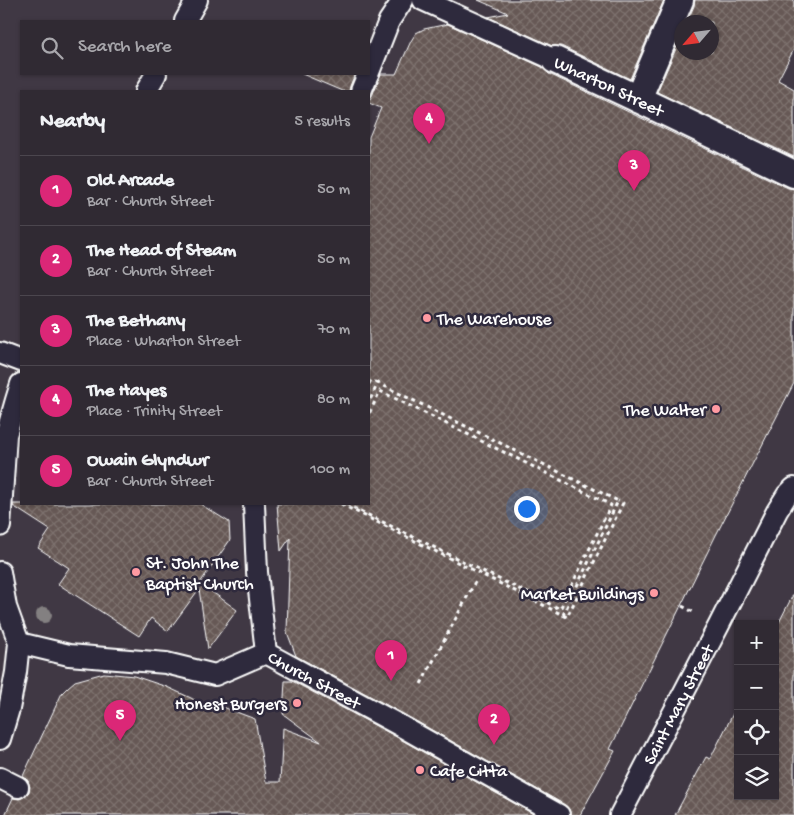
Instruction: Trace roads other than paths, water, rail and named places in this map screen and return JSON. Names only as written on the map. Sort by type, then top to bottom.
[{"type":"street","points":[[186,20],[197,0]]},
{"type":"street","points":[[370,68],[389,21],[403,0]]},
{"type":"street","name":"Wharton Street","points":[[423,0],[638,99],[794,174]]},
{"type":"street","points":[[638,99],[680,0]]},
{"type":"street","points":[[147,90],[155,75]]},
{"type":"street","points":[[361,90],[367,75]]},
{"type":"street","points":[[0,353],[20,361]]},
{"type":"street","points":[[0,526],[3,434],[12,393]]},
{"type":"street","name":"Saint Mary Street","points":[[620,815],[777,511],[787,494],[794,488]]},
{"type":"street","points":[[254,505],[257,572],[266,654]]},
{"type":"street","points":[[0,572],[6,607],[19,643],[9,709],[0,739]]},
{"type":"street","name":"Church Street","points":[[19,643],[69,655],[166,663],[215,675],[266,654],[391,720],[559,815]]},
{"type":"street","points":[[0,778],[18,787]]},
{"type":"place","name":"The Hayes","points":[[429,144]]},
{"type":"place","name":"The Bethany","points":[[634,191]]},
{"type":"place","name":"The Warehouse","points":[[427,318]]},
{"type":"place","name":"The Walter","points":[[716,409]]},
{"type":"place","name":"St. John The Baptist Church","points":[[136,572]]},
{"type":"place","name":"Market Buildings","points":[[654,593]]},
{"type":"place","name":"Old Arcade","points":[[391,681]]},
{"type":"place","name":"Honest Burgers","points":[[297,703]]},
{"type":"place","name":"Owain Glyndwr","points":[[120,741]]},
{"type":"place","name":"The Head of Steam","points":[[494,745]]},
{"type":"place","name":"Cafe Citta","points":[[420,770]]}]
